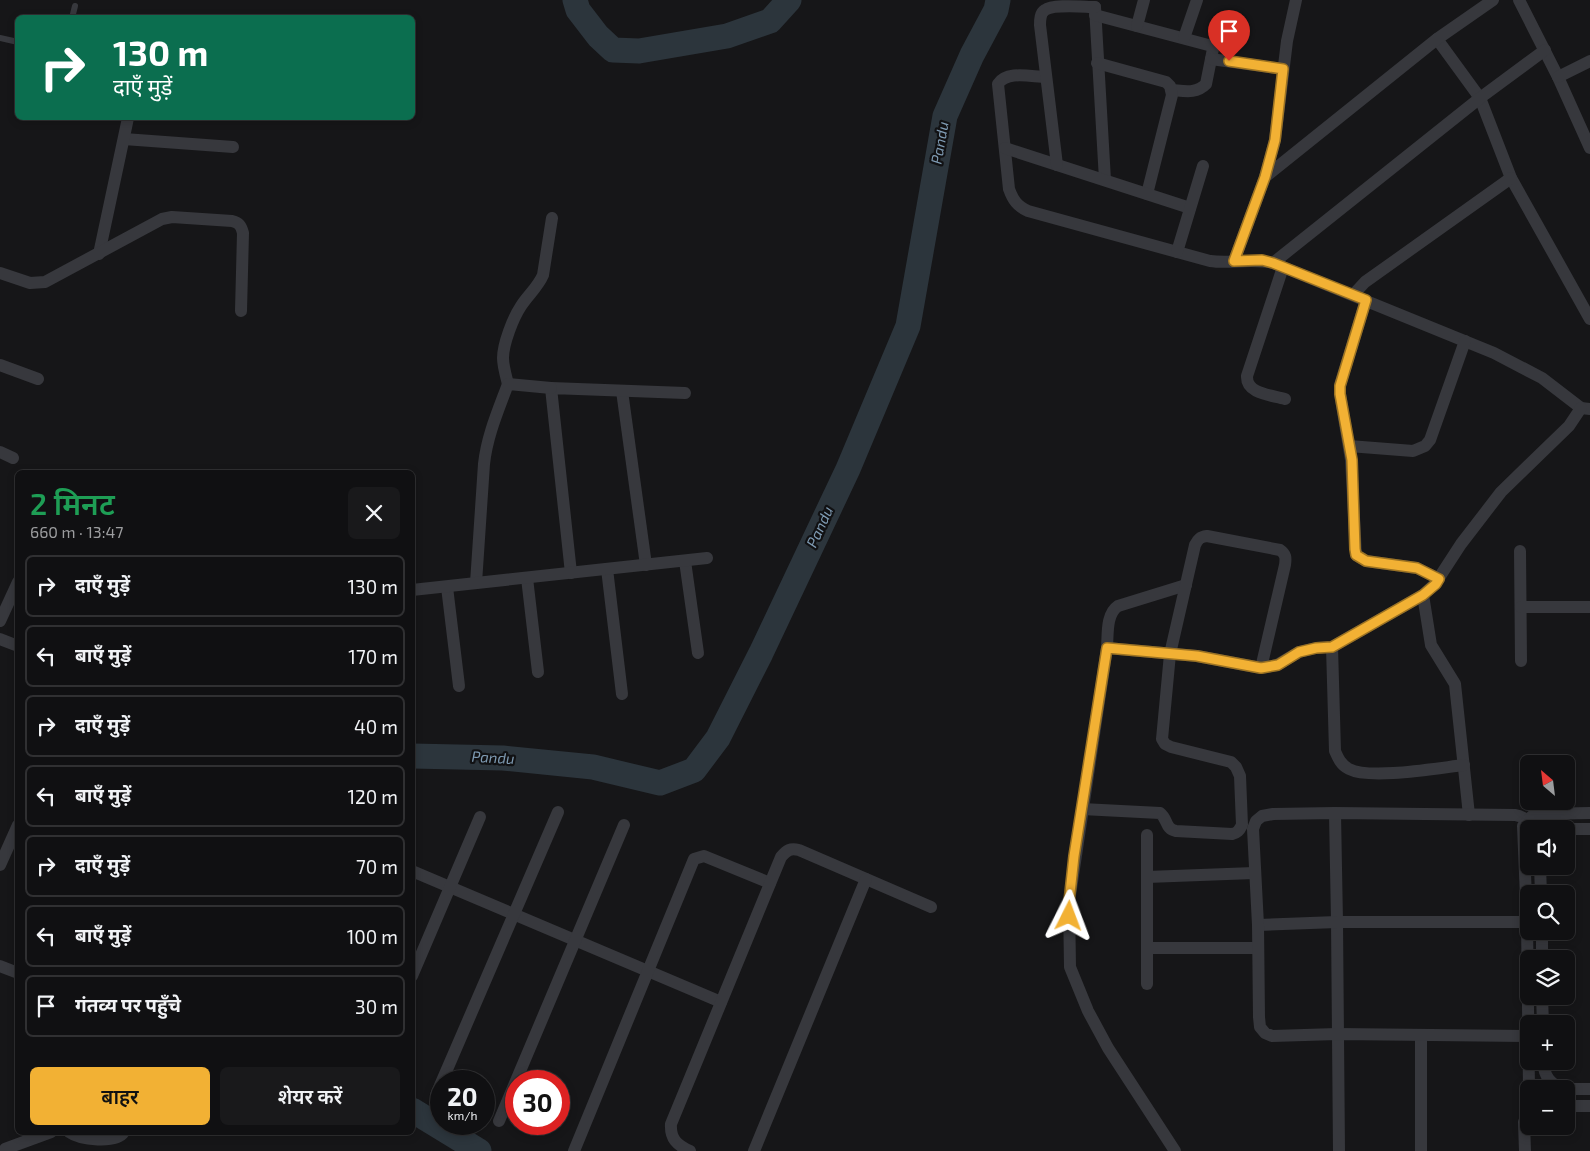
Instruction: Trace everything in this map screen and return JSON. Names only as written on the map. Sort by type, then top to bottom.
[{"type":"street","points":[[1137,26],[1144,0]]},
{"type":"street","points":[[1184,38],[1197,0]]},
{"type":"street","points":[[1234,261],[1265,177],[1275,140],[1286,41],[1296,0]]},
{"type":"street","points":[[1265,177],[1437,39],[1493,0]]},
{"type":"street","points":[[1519,0],[1545,50],[1589,144]]},
{"type":"street","points":[[1057,165],[1040,25],[1040,17],[1045,10],[1053,7],[1095,7],[1137,26],[1212,46],[1206,84],[1194,92],[1172,90]]},
{"type":"street","points":[[1095,7],[1105,180]]},
{"type":"street","points":[[1437,39],[1480,98],[1511,178],[1590,319]]},
{"type":"street","points":[[1285,400],[1252,390],[1247,381],[1278,265],[1480,98],[1545,50]]},
{"type":"street","points":[[1211,59],[1283,69]]},
{"type":"street","points":[[1558,77],[1590,61]]},
{"type":"street","points":[[1097,64],[1166,82],[1172,90],[1147,194]]},
{"type":"street","points":[[1046,78],[1008,76],[1002,78],[998,84],[1009,189],[1018,206],[1028,211],[1210,261],[1262,260],[1278,265],[1494,353],[1542,378],[1585,409],[1501,492],[1461,544],[1436,584],[1423,595],[1332,647],[1299,652],[1278,665],[1261,668],[1197,656],[1107,648]]},
{"type":"street","points":[[99,254],[128,120]]},
{"type":"street","points":[[124,139],[233,147]]},
{"type":"street","points":[[1005,148],[1190,208]]},
{"type":"street","points":[[1177,252],[1203,166]]},
{"type":"street","points":[[1353,295],[1366,282],[1511,178]]},
{"type":"street","points":[[0,273],[30,283],[45,282],[162,219],[172,217],[238,223],[241,226],[242,233],[242,311]]},
{"type":"street","points":[[476,583],[486,444],[508,384],[503,357],[504,350],[514,318],[521,306],[540,283],[543,275],[552,218]]},
{"type":"street","points":[[1366,300],[1340,386],[1353,474],[1356,555],[1366,561],[1417,568],[1439,579]]},
{"type":"street","points":[[1349,446],[1413,451],[1425,446],[1430,440],[1465,341]]},
{"type":"street","points":[[0,365],[38,380]]},
{"type":"street","points":[[508,384],[551,388],[685,393]]},
{"type":"street","points":[[551,388],[571,573]]},
{"type":"street","points":[[622,391],[646,565]]},
{"type":"street","points":[[0,452],[13,458]]},
{"type":"street","points":[[1082,809],[1160,813],[1164,816],[1167,826],[1171,830],[1176,831],[1232,834],[1237,833],[1242,825],[1240,776],[1236,767],[1231,762],[1171,747],[1165,744],[1162,739],[1170,654],[1195,545],[1201,536],[1271,548],[1284,553],[1286,558],[1285,565],[1261,668]]},
{"type":"street","points":[[1520,551],[1521,661]]},
{"type":"street","points":[[415,590],[707,558]]},
{"type":"street","points":[[685,561],[698,653]]},
{"type":"street","points":[[607,569],[622,694]]},
{"type":"street","points":[[527,578],[538,672]]},
{"type":"street","points":[[1175,1151],[1105,1042],[1088,1011],[1070,967],[1069,902],[1107,648],[1110,614],[1118,606],[1186,585]]},
{"type":"street","points":[[447,586],[459,686]]},
{"type":"street","points":[[0,621],[15,588]]},
{"type":"street","points":[[1423,595],[1431,646],[1455,684],[1469,815]]},
{"type":"street","points":[[1521,607],[1590,607]]},
{"type":"street","points":[[0,639],[15,645]]},
{"type":"street","points":[[1332,647],[1335,751],[1346,768],[1353,771],[1372,773],[1464,765]]},
{"type":"street","points":[[447,1070],[558,812]]},
{"type":"street","points":[[1334,813],[1339,1151]]},
{"type":"street","points":[[1534,820],[1538,814],[1590,813]]},
{"type":"street","points":[[1520,1036],[1337,1034],[1272,1036],[1264,1033],[1260,1027],[1259,1017],[1258,925],[1253,829],[1256,821],[1262,816],[1273,814],[1515,815],[1521,816],[1526,820]]},
{"type":"street","points":[[415,969],[480,817]]},
{"type":"street","points":[[498,1122],[624,825]]},
{"type":"street","points":[[1575,829],[1590,829]]},
{"type":"street","points":[[0,865],[15,831]]},
{"type":"street","points":[[1147,835],[1147,984]]},
{"type":"street","points":[[690,1151],[675,1142],[670,1133],[671,1124],[781,857],[787,850],[793,848],[931,907]]},
{"type":"street","points":[[574,1151],[694,859],[704,856],[770,883]]},
{"type":"street","points":[[415,872],[721,1002]]},
{"type":"street","points":[[1147,876],[1254,872]]},
{"type":"street","points":[[754,1151],[866,879]]},
{"type":"street","points":[[1258,925],[1337,922],[1520,922]]},
{"type":"street","points":[[1528,940],[1528,1015]]},
{"type":"street","points":[[1147,948],[1258,948]]},
{"type":"street","points":[[0,966],[15,972]]},
{"type":"street","points":[[1421,1035],[1421,1151]]},
{"type":"street","points":[[1575,1089],[1590,1089]]},
{"type":"street","points":[[1575,1106],[1590,1106]]},
{"type":"street","points":[[0,1136],[5,1150],[43,1135]]},
{"type":"street","points":[[75,1135],[81,1138],[114,1140],[122,1135]]},
{"type":"street","points":[[1524,1135],[1525,1151]]},
{"type":"lane","points":[[73,15],[75,6]]},
{"type":"lane","points":[[0,38],[15,41]]},
{"type":"waterway","name":"Pandu","points":[[575,0],[578,10],[598,36],[613,50],[639,51],[727,36],[770,21],[789,0]]},
{"type":"waterway","name":"Pandu","points":[[415,756],[503,758],[593,767],[660,783],[694,770],[718,738],[761,653],[848,469],[908,326],[945,116],[972,55],[996,10],[998,0]]},
{"type":"waterway","name":"Pandu","points":[[415,1112],[479,1151]]},
{"type":"route","points":[[1069,916],[1074,856],[1107,648],[1197,656],[1261,668],[1278,665],[1299,652],[1332,647],[1423,595],[1439,579],[1417,568],[1366,561],[1356,555],[1352,460],[1341,402],[1340,386],[1366,300],[1273,263],[1262,260],[1234,261],[1265,177],[1275,140],[1283,69],[1229,61]]}]
